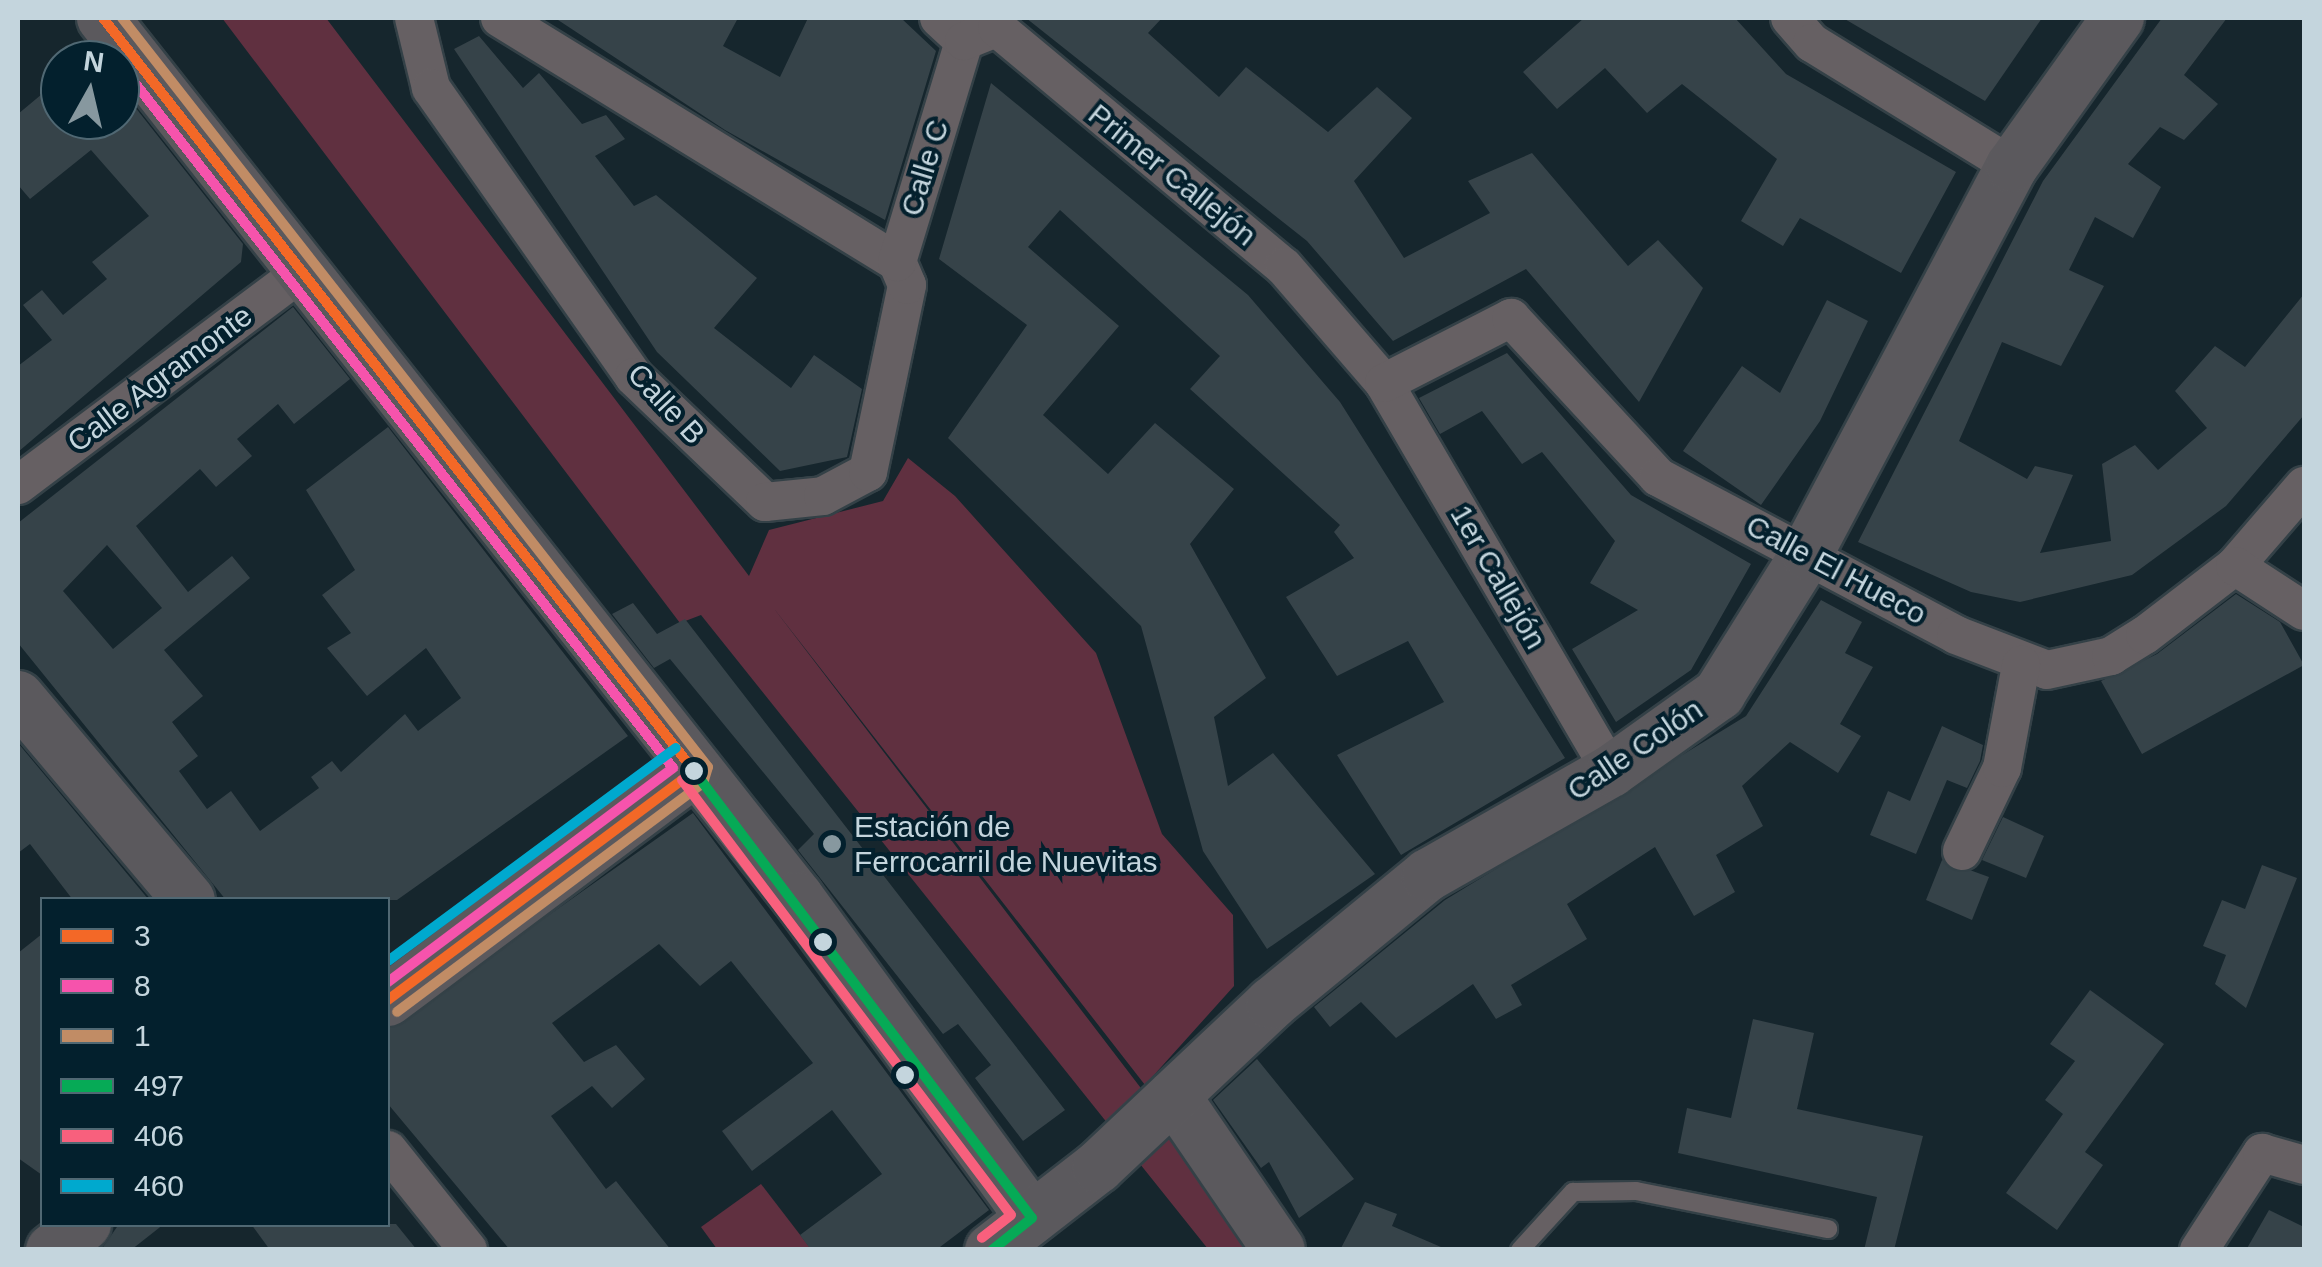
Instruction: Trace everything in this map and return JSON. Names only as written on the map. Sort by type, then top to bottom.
[{"type":"street","points":[[103,18],[685,760],[1032,1218]]},
{"type":"street","name":"Calle B","points":[[414,18],[432,88],[634,377],[765,502],[824,496],[868,472],[907,285],[882,253]]},
{"type":"street","points":[[500,18],[882,253]]},
{"type":"street","points":[[1790,18],[1812,44],[2012,166]]},
{"type":"street","name":"Calle Colón","points":[[991,1250],[1428,874],[1611,771],[1719,694],[1807,553],[2012,166],[2118,18]]},
{"type":"street","name":"Calle C","points":[[882,253],[977,26]]},
{"type":"street","name":"Primer Callejón","points":[[977,26],[1284,267],[1384,383]]},
{"type":"street","name":"Calle Agramonte","points":[[18,485],[302,272]]},
{"type":"street","name":"Calle El Hueco","points":[[1384,383],[1511,318],[1658,477],[2021,665],[2074,668],[2111,656],[2235,566],[2304,486]]},
{"type":"street","name":"1er Callejón","points":[[1384,383],[1611,771]]},
{"type":"street","points":[[2235,566],[2304,611]]},
{"type":"street","points":[[1962,851],[2002,768],[2021,665]]},
{"type":"street","points":[[18,697],[186,897]]},
{"type":"street","points":[[390,960],[685,760]]},
{"type":"street","points":[[390,998],[685,760]]},
{"type":"street","points":[[1174,1096],[1279,1250]]},
{"type":"street","points":[[390,1152],[468,1250]]},
{"type":"street","points":[[2199,1250],[2262,1152],[2304,1165]]},
{"type":"street","points":[[18,1234],[40,1218]]},
{"type":"street","points":[[52,1250],[81,1227]]},
{"type":"lane","points":[[1520,1250],[1572,1192],[1636,1191],[1828,1229]]},
{"type":"shaded area","points":[[222,18],[326,18],[749,576],[769,530],[883,501],[908,458],[955,496],[1096,653],[1162,834],[1233,915],[1234,986],[1145,1085],[772,606],[1264,1249],[1208,1249],[701,615],[680,623]]},
{"type":"shaded area","points":[[761,1184],[811,1249],[717,1249],[701,1227]]},
{"type":"building","points":[[555,18],[738,18],[723,46],[780,77],[808,18],[901,18],[936,51],[885,220],[725,130]]},
{"type":"building","points":[[1026,18],[1162,18],[1148,33],[1219,97],[1246,67],[1328,132],[1377,87],[1412,118],[1354,181],[1404,258],[1490,213],[1468,181],[1532,153],[1628,266],[1658,240],[1703,288],[1639,402],[1526,269],[1393,341],[1307,241]]},
{"type":"building","points":[[1584,18],[1735,18],[1786,74],[1956,172],[1901,273],[1800,218],[1783,246],[1741,221],[1777,159],[1682,84],[1647,113],[1605,68],[1557,109],[1523,72]]},
{"type":"building","points":[[1843,18],[2042,18],[1985,101]]},
{"type":"building","points":[[2162,18],[2227,18],[2184,75],[2218,104],[2184,140],[2160,127],[2128,164],[2161,187],[2133,238],[2095,217],[2069,270],[2104,286],[2061,366],[2002,342],[1959,441],[2027,479],[2035,466],[2073,475],[2040,553],[2111,541],[2102,464],[2135,445],[2158,470],[2207,428],[2175,391],[2215,346],[2245,367],[2304,294],[2304,415],[2226,506],[2132,575],[2020,602],[1971,592],[1858,542],[2043,181]]},
{"type":"building","points":[[479,36],[523,88],[539,73],[582,124],[606,115],[625,139],[595,156],[634,206],[656,195],[757,278],[714,328],[791,388],[814,355],[862,389],[847,457],[780,471],[657,352],[454,49]]},
{"type":"building","points":[[991,83],[1248,295],[1340,402],[1565,758],[1401,855],[1337,755],[1444,702],[1408,641],[1337,676],[1286,597],[1354,558],[1334,532],[1340,525],[1190,389],[1220,356],[1060,210],[1028,247],[1119,326],[1043,415],[1108,474],[1155,423],[1234,489],[1190,544],[1266,678],[1214,717],[1228,786],[1273,753],[1375,874],[1267,949],[1203,851],[1141,626],[948,438],[1027,325],[939,259]]},
{"type":"building","points":[[40,96],[40,140],[140,140],[140,113],[243,244],[241,262],[18,452],[18,366],[52,340],[23,305],[42,290],[63,315],[107,279],[92,262],[149,216],[91,150],[30,199],[18,185],[18,114]]},
{"type":"building","points":[[1827,300],[1868,321],[1820,421],[1761,505],[1683,451],[1742,366],[1780,393]]},
{"type":"building","points":[[293,307],[350,379],[294,424],[278,404],[237,439],[252,456],[216,487],[200,469],[136,526],[188,592],[232,556],[250,578],[164,650],[203,696],[172,722],[198,756],[179,771],[207,809],[231,791],[260,831],[319,788],[311,777],[332,761],[341,772],[405,714],[418,731],[461,698],[426,648],[367,696],[327,648],[351,633],[322,595],[355,570],[306,490],[388,427],[628,736],[397,900],[224,897],[18,643],[18,523]],"holes":[[[107,545],[162,608],[113,649],[63,591]]]},
{"type":"building","points":[[1507,353],[1631,495],[1751,564],[1691,670],[1616,722],[1572,649],[1638,610],[1590,583],[1615,541],[1542,452],[1522,464],[1482,411],[1440,434],[1419,398]]},
{"type":"building","points":[[2236,594],[2280,622],[2304,665],[2142,754],[2101,681],[2157,654]]},
{"type":"building","points":[[1821,600],[1862,622],[1845,653],[1873,667],[1840,724],[1861,736],[1838,773],[1790,742],[1742,786],[1763,826],[1716,855],[1735,892],[1694,916],[1655,847],[1567,904],[1587,939],[1511,985],[1522,1005],[1496,1019],[1473,984],[1396,1038],[1361,1002],[1330,1027],[1314,1007],[1445,900],[1746,716]]},
{"type":"building","name":"Estación de Ferrocarril de Nuevitas","points":[[633,603],[657,634],[685,619],[1065,1110],[1023,1141],[975,1078],[991,1065],[958,1024],[943,1034],[798,850],[814,834],[670,659],[654,668],[612,614]]},
{"type":"building","points":[[1942,726],[1983,745],[1967,788],[1947,780],[1916,854],[1870,835],[1888,791],[1910,801]]},
{"type":"building","points":[[18,743],[146,897],[71,897],[30,844],[18,853]]},
{"type":"building","points":[[693,813],[989,1210],[936,1250],[811,1250],[800,1235],[882,1174],[832,1110],[752,1171],[722,1131],[813,1063],[731,961],[700,986],[659,944],[552,1023],[584,1062],[616,1045],[645,1079],[612,1108],[592,1086],[551,1116],[606,1189],[616,1181],[671,1250],[510,1250],[390,1106],[390,1028]]},
{"type":"building","points":[[2003,817],[2044,836],[2026,878],[1982,860]]},
{"type":"building","points":[[1942,860],[1989,877],[1972,920],[1926,900]]},
{"type":"building","points":[[2262,865],[2297,878],[2246,1008],[2215,984],[2226,955],[2203,946],[2222,900],[2245,909]]},
{"type":"building","points":[[40,936],[40,1174],[18,1158],[18,953]]},
{"type":"building","points":[[2090,990],[2164,1044],[2085,1152],[2103,1165],[2057,1230],[2006,1193],[2063,1114],[2045,1100],[2075,1061],[2050,1044]]},
{"type":"building","points":[[1753,1019],[1814,1033],[1797,1109],[1923,1136],[1894,1250],[1864,1250],[1877,1197],[1678,1153],[1687,1108],[1731,1118]]},
{"type":"building","points":[[1257,1059],[1354,1179],[1299,1218],[1269,1162],[1261,1168],[1213,1100]]},
{"type":"building","points":[[1365,1202],[1397,1214],[1392,1226],[1448,1250],[1340,1250]]},
{"type":"building","points":[[2269,1210],[2304,1227],[2304,1250],[2246,1250]]},
{"type":"building","points":[[396,1224],[417,1250],[270,1250],[253,1227]]},
{"type":"building","points":[[117,1227],[160,1227],[131,1250],[101,1250]]},
{"type":"transit line","name":"3","points":[[103,18],[694,771],[390,999]]},
{"type":"transit line","name":"1","points":[[122,18],[708,767],[703,783],[397,1012]]},
{"type":"transit line","name":"8","points":[[140,89],[673,768],[390,980]]},
{"type":"transit line","name":"460","points":[[390,960],[676,748]]},
{"type":"transit line","name":"497","points":[[694,771],[1032,1218],[992,1250]]},
{"type":"transit line","name":"406","points":[[682,780],[1011,1215],[982,1238]]},
{"type":"place","name":"Estación de Ferrocarril de Nuevitas","points":[[832,844]]}]
